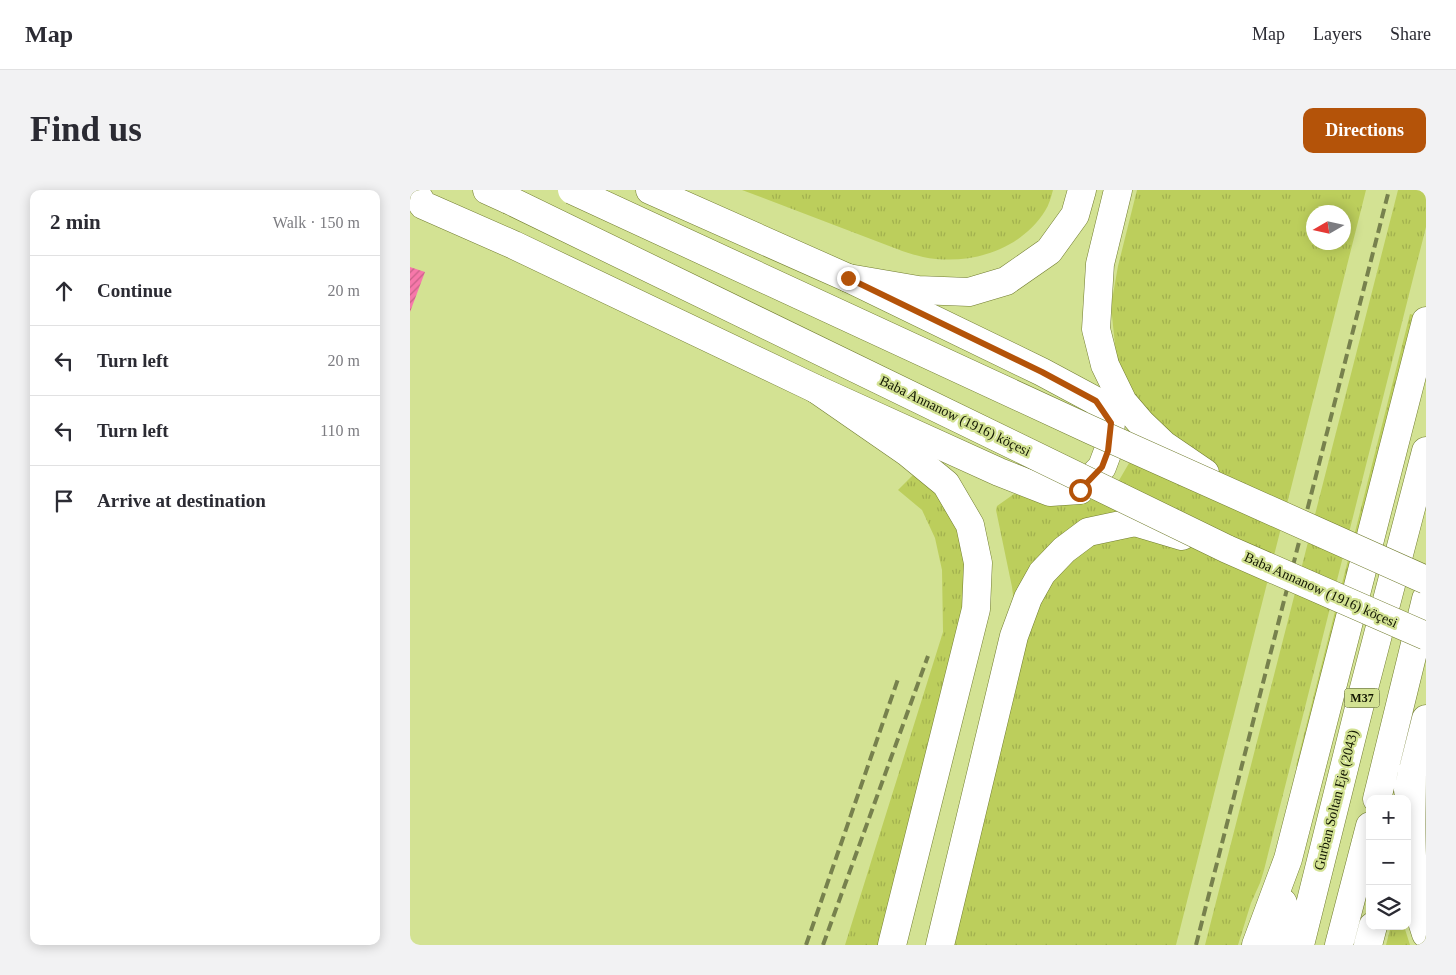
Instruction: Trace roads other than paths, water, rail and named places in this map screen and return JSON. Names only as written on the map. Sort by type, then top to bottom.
[{"type":"main road","points":[[414,190],[424,205],[514,245],[999,472],[1050,492],[1080,490],[1102,467],[1108,451],[1111,423],[1096,401],[1042,372],[848,278],[650,190]]},
{"type":"main road","points":[[572,190],[1244,499],[1426,580]]},
{"type":"main road","points":[[848,278],[918,290],[969,292],[1006,281],[1049,251],[1075,215],[1082,190]]},
{"type":"main road","points":[[1118,190],[1100,264],[1096,329],[1105,364],[1123,402],[1164,445],[1244,499]]},
{"type":"main road","name":"Baba Annanow (1916) köçesi","points":[[498,195],[1227,549],[1426,636]]},
{"type":"main road","points":[[1256,945],[1288,859],[1426,321]]},
{"type":"main road","points":[[816,388],[907,452],[946,484],[970,525],[978,563],[976,609],[892,945]]},
{"type":"main road","name":"Gurban Soltan Eje (2043)","points":[[1300,945],[1426,451]]},
{"type":"main road","points":[[940,945],[1014,636],[1028,598],[1042,573],[1064,550],[1088,532],[1135,522],[1227,549]]},
{"type":"main road","name":"M37","points":[[1378,795],[1426,598]]},
{"type":"main road","points":[[1407,795],[1426,719]]},
{"type":"main road","points":[[1412,772],[1411,850],[1415,892],[1426,934]]},
{"type":"main road","points":[[1339,945],[1366,840]]},
{"type":"main road","points":[[1278,945],[1288,859]]},
{"type":"main road","points":[[1368,945],[1372,930]]},
{"type":"railway","points":[[1196,945],[1389,190]]},
{"type":"railway","points":[[823,945],[928,656]]},
{"type":"railway","points":[[806,945],[898,679]]}]
